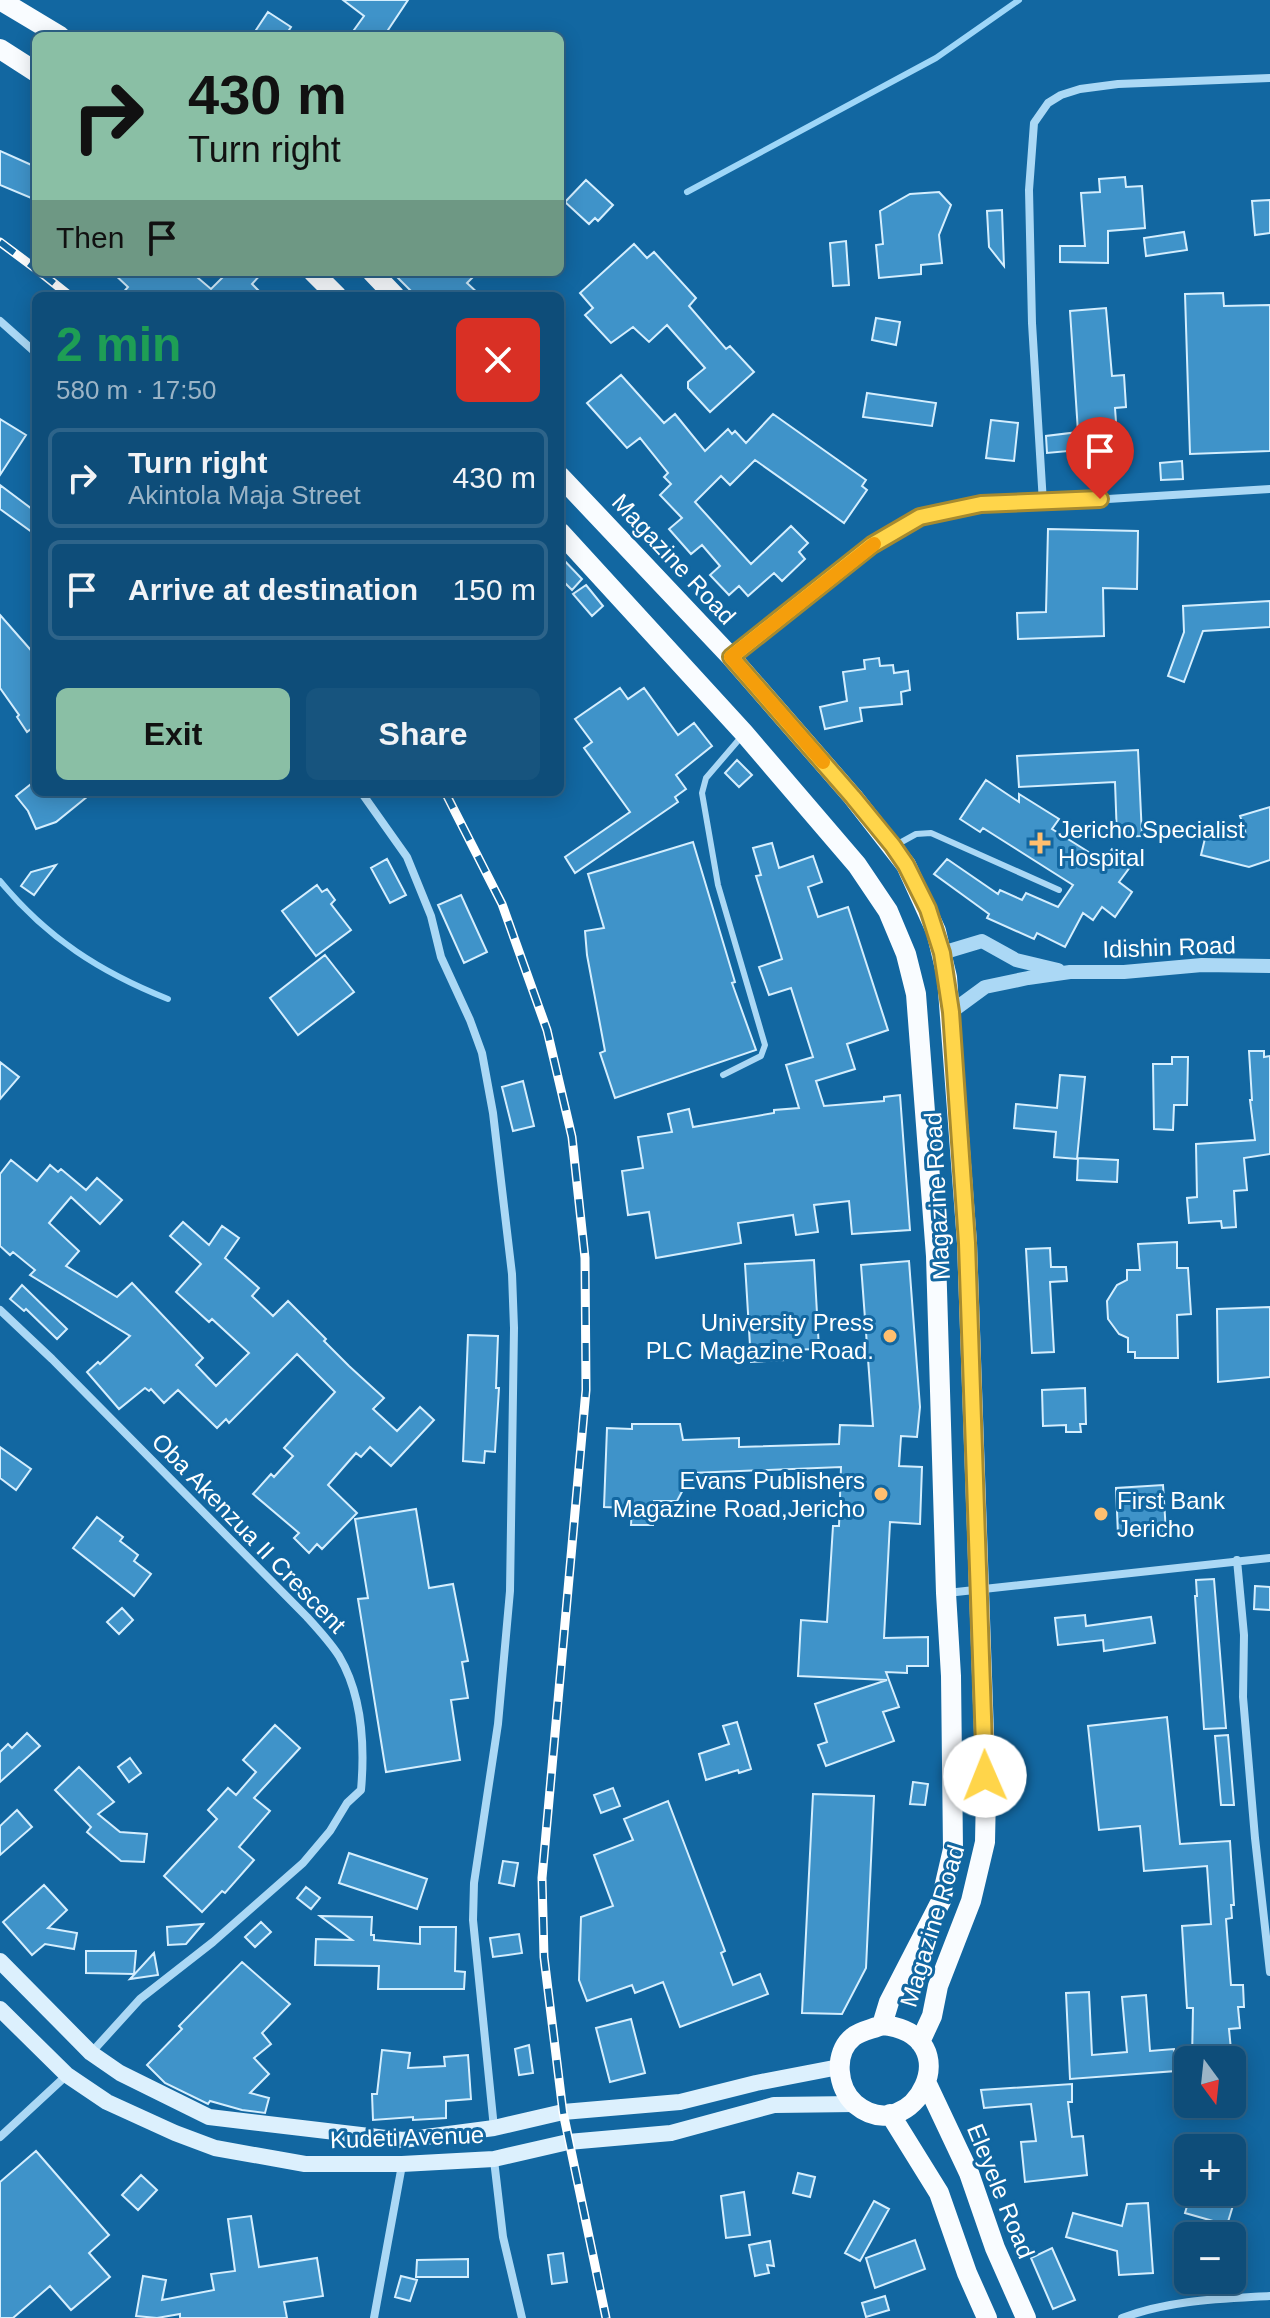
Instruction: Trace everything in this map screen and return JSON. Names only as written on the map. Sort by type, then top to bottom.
[{"type":"main road","points":[[0,0],[53,32]]},
{"type":"main road","points":[[0,49],[32,69]]},
{"type":"main road","points":[[317,276],[333,292]]},
{"type":"main road","points":[[376,276],[391,292]]},
{"type":"main road","name":"Magazine Road","points":[[564,480],[731,657],[893,846],[928,909],[942,953],[951,1012],[967,1243],[985,1759],[985,1842],[971,1901],[938,1986],[932,2016],[920,2042]]},
{"type":"main road","name":"Magazine Road","points":[[564,536],[831,833],[880,897],[906,954],[916,994],[936,1256],[951,1676],[953,1849],[941,1901],[889,2002],[882,2025]]},
{"type":"main road","name":"Kudeti Avenue","points":[[0,1961],[91,2053],[120,2073],[209,2117],[403,2140],[494,2128],[563,2112],[680,2102],[839,2067]]},
{"type":"main road","name":"Kudeti Avenue","points":[[0,2009],[67,2075],[107,2102],[215,2148],[305,2164],[402,2164],[494,2159],[568,2142],[671,2133],[774,2105],[855,2104]]},
{"type":"main road","points":[[882,2025],[896,2026],[920,2042],[930,2069],[927,2084],[913,2104],[890,2114],[878,2114],[855,2104],[840,2081],[839,2067],[842,2053],[855,2036],[882,2025]]},
{"type":"main road","name":"Eleyele Road","points":[[927,2084],[969,2173],[995,2248],[1026,2318]]},
{"type":"main road","points":[[890,2114],[939,2193],[967,2273],[987,2318]]},
{"type":"street","points":[[1043,503],[1032,323],[1029,190],[1034,123],[1048,103],[1080,89],[1118,84],[1270,78]]},
{"type":"street","points":[[0,321],[32,349]]},
{"type":"street","points":[[731,657],[872,545],[920,517],[981,504],[1270,489]]},
{"type":"street","points":[[364,796],[407,857],[431,916],[441,957],[482,1053],[493,1113],[512,1274],[510,1591],[498,1724],[474,1883],[473,1920],[494,2128]]},
{"type":"street","points":[[942,953],[982,941],[1016,960],[1070,972]]},
{"type":"street","name":"Idishin Road","points":[[1070,972],[1124,972],[1202,965],[1270,966]]},
{"type":"street","points":[[951,1012],[985,987],[1070,972]]},
{"type":"street","name":"Oba Akenzua II Crescent","points":[[0,1310],[307,1617],[339,1657],[354,1691],[362,1730],[361,1790],[347,1803],[330,1831],[303,1863],[213,1942],[140,1999],[91,2053]]},
{"type":"street","points":[[946,1593],[1270,1558]]},
{"type":"street","points":[[1237,1560],[1244,1635],[1243,1697],[1270,1972]]},
{"type":"street","points":[[0,2137],[67,2075]]},
{"type":"street","points":[[494,2159],[503,2237],[522,2318]]},
{"type":"street","points":[[374,2318],[402,2164]]},
{"type":"street","points":[[1122,2318],[1144,2310],[1198,2300],[1270,2296]]},
{"type":"lane","points":[[723,1075],[761,1056],[765,1045],[718,885],[702,793],[706,778],[744,733]]},
{"type":"lane","points":[[893,846],[916,834],[931,833],[1059,890]]},
{"type":"building","points":[[343,0],[408,0],[387,32],[354,30],[364,16]]},
{"type":"building","points":[[268,12],[291,27],[288,32],[255,32]]},
{"type":"building","points":[[0,151],[32,165],[32,198],[0,185]]},
{"type":"building","points":[[1125,177],[1126,187],[1142,186],[1145,228],[1108,231],[1108,263],[1060,262],[1060,246],[1085,246],[1081,193],[1100,192],[1099,179]]},
{"type":"building","points":[[586,180],[613,205],[598,221],[595,218],[589,224],[565,202]]},
{"type":"building","points":[[939,192],[951,205],[939,235],[942,263],[921,265],[921,274],[879,278],[876,245],[883,244],[880,211],[910,194]]},
{"type":"building","points":[[1270,200],[1270,233],[1255,235],[1252,201]]},
{"type":"building","points":[[1002,210],[1004,266],[989,247],[987,211]]},
{"type":"building","points":[[1184,232],[1187,250],[1146,256],[1144,238]]},
{"type":"building","points":[[846,241],[849,285],[833,286],[830,243]]},
{"type":"building","points":[[634,244],[647,258],[654,252],[696,298],[689,306],[726,349],[730,346],[754,372],[710,412],[688,388],[688,382],[705,368],[667,325],[649,342],[633,327],[611,343],[585,315],[593,308],[580,293]]},
{"type":"building","points":[[116,276],[196,276],[211,289],[224,276],[259,276],[252,284],[260,292],[124,292],[128,287]]},
{"type":"building","points":[[396,276],[474,276],[467,283],[477,292],[412,292]]},
{"type":"building","points":[[1223,293],[1224,306],[1270,305],[1270,451],[1190,454],[1185,294]]},
{"type":"building","points":[[1106,308],[1112,376],[1124,375],[1126,407],[1115,408],[1119,464],[1080,467],[1079,450],[1047,453],[1046,436],[1078,432],[1070,311]]},
{"type":"building","points":[[876,318],[900,322],[896,345],[872,340]]},
{"type":"building","points":[[621,375],[664,423],[675,414],[705,451],[728,429],[732,434],[735,431],[746,443],[773,414],[866,480],[862,486],[867,490],[844,523],[755,460],[730,485],[721,476],[695,502],[751,564],[791,526],[808,543],[799,552],[805,559],[782,581],[774,573],[748,596],[739,586],[729,595],[710,575],[720,566],[702,545],[691,554],[669,529],[682,518],[660,495],[671,484],[664,477],[668,473],[640,438],[627,448],[587,403]]},
{"type":"building","points":[[867,393],[936,403],[932,426],[863,417]]},
{"type":"building","points":[[0,419],[26,435],[0,475]]},
{"type":"building","points":[[991,420],[1018,423],[1014,461],[986,458]]},
{"type":"building","points":[[1182,461],[1183,479],[1161,480],[1160,463]]},
{"type":"building","points":[[0,485],[32,509],[32,532],[0,509]]},
{"type":"building","points":[[1048,529],[1138,531],[1137,589],[1103,588],[1104,636],[1018,639],[1017,613],[1046,612]]},
{"type":"building","points":[[564,560],[582,579],[572,590],[564,582]]},
{"type":"building","points":[[586,585],[603,606],[592,616],[573,594]]},
{"type":"building","points":[[1270,601],[1270,627],[1203,631],[1184,682],[1168,676],[1184,632],[1183,606]]},
{"type":"building","points":[[0,615],[32,651],[32,728],[27,732],[0,688]]},
{"type":"building","points":[[879,658],[880,666],[893,665],[894,673],[908,671],[910,690],[901,692],[902,704],[860,708],[862,721],[825,729],[820,707],[847,701],[843,672],[865,669],[864,660]]},
{"type":"building","points":[[620,688],[628,699],[644,688],[678,735],[694,723],[712,746],[676,775],[686,789],[675,797],[678,802],[575,873],[565,857],[630,812],[584,748],[592,742],[575,719]]},
{"type":"building","points":[[1138,750],[1142,836],[1117,837],[1115,782],[1019,787],[1017,756]]},
{"type":"building","points":[[737,760],[752,775],[739,787],[725,773]]},
{"type":"building","points":[[986,780],[1019,802],[1019,794],[1059,819],[1052,829],[1103,861],[1112,849],[1133,863],[1119,882],[1132,892],[1115,917],[1102,907],[1093,920],[1083,913],[1065,947],[1037,933],[1034,939],[987,918],[989,914],[934,874],[947,859],[998,894],[1000,890],[1022,900],[1026,893],[1058,907],[1073,885],[983,828],[980,832],[960,819]]},
{"type":"building","points":[[32,783],[32,796],[88,796],[56,822],[36,829],[28,811],[16,796]]},
{"type":"building","points":[[1270,807],[1270,860],[1249,867],[1201,855],[1208,826],[1217,829],[1218,824],[1245,831],[1240,816]]},
{"type":"building","points":[[693,842],[735,982],[732,983],[756,1050],[615,1098],[600,1053],[605,1051],[587,955],[585,931],[604,928],[588,874]]},
{"type":"building","points":[[772,843],[779,868],[813,856],[822,882],[808,887],[818,917],[848,907],[888,1030],[847,1044],[855,1069],[816,1081],[824,1106],[884,1101],[884,1097],[900,1095],[910,1230],[852,1234],[849,1201],[814,1205],[818,1232],[796,1235],[793,1215],[738,1223],[741,1243],[656,1258],[649,1212],[628,1215],[622,1171],[643,1168],[638,1137],[672,1132],[668,1114],[689,1109],[693,1127],[774,1113],[774,1110],[799,1108],[786,1065],[813,1057],[791,988],[769,995],[759,967],[782,959],[756,876],[761,875],[753,848]]},
{"type":"building","points":[[387,859],[406,895],[390,903],[371,868]]},
{"type":"building","points":[[56,865],[34,895],[21,886],[31,872]]},
{"type":"building","points":[[317,885],[322,892],[327,889],[335,900],[331,904],[351,930],[316,956],[282,911]]},
{"type":"building","points":[[461,895],[487,952],[464,963],[438,905]]},
{"type":"building","points":[[325,955],[354,992],[298,1035],[270,998]]},
{"type":"building","points":[[1249,1051],[1264,1051],[1264,1057],[1270,1056],[1270,1154],[1244,1158],[1247,1190],[1234,1191],[1236,1227],[1222,1228],[1221,1221],[1189,1223],[1187,1198],[1197,1197],[1196,1144],[1255,1140]]},
{"type":"building","points":[[1172,1057],[1188,1057],[1187,1105],[1174,1105],[1173,1130],[1154,1129],[1153,1064],[1172,1064]]},
{"type":"building","points":[[0,1062],[19,1077],[0,1099]]},
{"type":"building","points":[[1060,1075],[1085,1077],[1077,1159],[1054,1157],[1056,1132],[1014,1128],[1016,1104],[1057,1108]]},
{"type":"building","points":[[523,1081],[534,1126],[513,1131],[502,1087]]},
{"type":"building","points":[[1078,1158],[1118,1160],[1117,1182],[1077,1180]]},
{"type":"building","points":[[11,1160],[37,1181],[50,1165],[58,1172],[61,1169],[86,1190],[97,1178],[122,1200],[100,1224],[71,1197],[49,1223],[79,1251],[66,1266],[117,1297],[132,1283],[203,1358],[196,1365],[216,1386],[249,1353],[176,1292],[201,1264],[170,1236],[183,1222],[209,1245],[222,1226],[239,1238],[225,1258],[259,1288],[252,1296],[273,1316],[288,1301],[326,1339],[324,1341],[384,1398],[373,1409],[397,1431],[420,1407],[434,1420],[391,1466],[370,1447],[361,1457],[356,1453],[328,1485],[357,1513],[322,1549],[317,1544],[309,1553],[294,1538],[299,1533],[253,1494],[293,1456],[284,1448],[335,1392],[297,1354],[229,1423],[226,1419],[217,1428],[178,1390],[164,1403],[151,1389],[145,1388],[119,1409],[87,1372],[130,1336],[30,1275],[35,1270],[13,1252],[10,1255],[0,1246],[0,1174]]},
{"type":"building","points":[[1177,1242],[1177,1268],[1188,1268],[1191,1314],[1177,1315],[1178,1358],[1135,1358],[1135,1352],[1128,1352],[1128,1338],[1119,1334],[1108,1319],[1107,1301],[1117,1285],[1127,1280],[1127,1270],[1140,1270],[1138,1244]]},
{"type":"building","points":[[1050,1248],[1051,1267],[1066,1267],[1067,1281],[1050,1282],[1054,1352],[1032,1353],[1026,1249]]},
{"type":"building","points":[[814,1260],[819,1349],[785,1350],[786,1360],[751,1362],[745,1264]]},
{"type":"building","points":[[909,1261],[920,1407],[917,1437],[901,1436],[899,1466],[922,1467],[920,1524],[890,1522],[884,1638],[928,1637],[928,1666],[907,1666],[907,1673],[886,1672],[899,1707],[883,1712],[894,1741],[826,1766],[818,1745],[827,1742],[815,1704],[887,1680],[798,1676],[801,1620],[827,1622],[833,1526],[839,1526],[841,1467],[692,1473],[677,1501],[654,1501],[653,1525],[631,1525],[632,1508],[604,1507],[607,1428],[632,1429],[632,1424],[680,1424],[683,1440],[739,1438],[739,1447],[839,1444],[840,1425],[873,1426],[861,1265]]},
{"type":"building","points":[[22,1285],[67,1329],[57,1339],[26,1309],[24,1311],[10,1299]]},
{"type":"building","points":[[1270,1307],[1270,1377],[1218,1382],[1217,1309]]},
{"type":"building","points":[[468,1335],[498,1336],[495,1452],[485,1451],[484,1463],[463,1461]]},
{"type":"building","points":[[1085,1388],[1086,1424],[1080,1424],[1081,1432],[1066,1432],[1066,1425],[1043,1426],[1042,1390]]},
{"type":"building","points":[[0,1447],[31,1469],[16,1490],[0,1478]]},
{"type":"building","points":[[1163,1485],[1166,1532],[1118,1535],[1116,1488]]},
{"type":"building","points":[[416,1509],[429,1588],[453,1584],[468,1661],[462,1662],[468,1698],[451,1700],[460,1760],[386,1772],[358,1599],[368,1598],[355,1519]]},
{"type":"building","points":[[97,1517],[123,1537],[120,1541],[138,1555],[134,1561],[151,1574],[134,1596],[73,1548]]},
{"type":"building","points":[[1214,1579],[1226,1728],[1204,1729],[1196,1580]]},
{"type":"building","points":[[1255,1586],[1270,1587],[1270,1610],[1254,1609]]},
{"type":"building","points":[[122,1608],[133,1620],[119,1634],[107,1622]]},
{"type":"building","points":[[1085,1615],[1086,1626],[1151,1617],[1155,1643],[1104,1651],[1103,1640],[1058,1645],[1055,1618]]},
{"type":"building","points":[[1167,1717],[1180,1844],[1230,1841],[1234,1905],[1231,1905],[1232,1918],[1226,1919],[1231,1985],[1243,1985],[1244,2007],[1238,2007],[1240,2028],[1229,2029],[1231,2046],[1192,2046],[1193,2008],[1187,2008],[1182,1926],[1211,1924],[1207,1866],[1144,1871],[1140,1826],[1099,1830],[1088,1726]]},
{"type":"building","points":[[737,1722],[751,1769],[706,1780],[699,1754],[729,1744],[723,1726]]},
{"type":"building","points":[[275,1725],[300,1748],[254,1798],[270,1811],[239,1847],[254,1860],[225,1893],[222,1891],[202,1912],[164,1876],[217,1819],[208,1810],[228,1788],[236,1795],[256,1772],[243,1760]]},
{"type":"building","points":[[27,1733],[40,1746],[0,1782],[0,1752],[8,1744],[12,1748]]},
{"type":"building","points":[[1228,1735],[1234,1805],[1221,1805],[1215,1736]]},
{"type":"building","points":[[130,1758],[141,1773],[129,1782],[118,1767]]},
{"type":"building","points":[[79,1767],[114,1802],[98,1814],[120,1832],[147,1834],[144,1862],[121,1861],[87,1832],[91,1827],[55,1790]]},
{"type":"building","points":[[913,1782],[928,1784],[925,1805],[910,1804]]},
{"type":"building","points":[[613,1788],[620,1806],[601,1813],[594,1795]]},
{"type":"building","points":[[813,1794],[874,1796],[866,1968],[842,2014],[802,2013]]},
{"type":"building","points":[[668,1801],[725,1951],[721,1953],[733,1985],[760,1974],[768,1994],[680,2027],[663,1982],[635,1993],[632,1985],[587,2001],[579,1980],[581,1917],[613,1906],[594,1855],[633,1840],[624,1819]]},
{"type":"building","points":[[17,1810],[32,1827],[0,1855],[0,1826]]},
{"type":"building","points":[[349,1853],[427,1879],[417,1909],[339,1883]]},
{"type":"building","points":[[503,1861],[518,1863],[514,1886],[499,1883]]},
{"type":"building","points":[[44,1885],[67,1910],[48,1928],[77,1933],[74,1949],[45,1944],[32,1955],[3,1922]]},
{"type":"building","points":[[306,1887],[320,1898],[311,1909],[297,1898]]},
{"type":"building","points":[[320,1916],[372,1917],[371,1935],[374,1935],[374,1940],[420,1944],[420,1927],[456,1927],[455,1971],[465,1972],[464,1989],[378,1989],[379,1966],[315,1965],[316,1939],[352,1940]]},
{"type":"building","points":[[261,1922],[271,1932],[255,1947],[245,1937]]},
{"type":"building","points":[[203,1924],[186,1944],[168,1945],[167,1927]]},
{"type":"building","points":[[519,1934],[522,1953],[493,1957],[490,1938]]},
{"type":"building","points":[[86,1951],[136,1951],[134,1974],[86,1973]]},
{"type":"building","points":[[154,1953],[158,1975],[130,1979]]},
{"type":"building","points":[[242,1962],[290,2004],[262,2033],[271,2044],[254,2058],[269,2074],[250,2093],[269,2098],[265,2113],[210,2101],[208,2104],[165,2083],[147,2065],[182,2029],[179,2026]]},
{"type":"building","points":[[1089,1992],[1092,2055],[1127,2052],[1122,1997],[1146,1995],[1150,2051],[1174,2049],[1174,2071],[1070,2079],[1066,1993]]},
{"type":"building","points":[[631,2019],[645,2073],[610,2082],[596,2028]]},
{"type":"building","points":[[529,2045],[533,2073],[519,2075],[515,2049]]},
{"type":"building","points":[[382,2050],[410,2053],[408,2068],[445,2066],[444,2057],[468,2055],[471,2099],[446,2101],[446,2118],[373,2120],[372,2094],[377,2094]]},
{"type":"building","points":[[1072,2084],[1072,2102],[1068,2102],[1072,2137],[1083,2136],[1087,2175],[1025,2182],[1021,2142],[1036,2141],[1031,2104],[984,2108],[981,2090]]},
{"type":"building","points":[[36,2151],[109,2235],[89,2253],[110,2277],[71,2310],[50,2286],[13,2318],[0,2318],[0,2182]]},
{"type":"building","points":[[798,2173],[815,2177],[810,2197],[793,2193]]},
{"type":"building","points":[[141,2175],[157,2190],[138,2210],[122,2195]]},
{"type":"building","points":[[744,2192],[750,2235],[726,2238],[721,2196]]},
{"type":"building","points":[[874,2201],[889,2209],[860,2261],[845,2253]]},
{"type":"building","points":[[1148,2203],[1153,2273],[1119,2275],[1117,2251],[1066,2237],[1073,2213],[1122,2226],[1127,2204]]},
{"type":"building","points":[[1187,2206],[1233,2206],[1228,2222],[1185,2213]]},
{"type":"building","points":[[251,2216],[259,2267],[317,2258],[323,2296],[284,2302],[287,2318],[180,2318],[180,2314],[157,2318],[136,2316],[143,2276],[166,2280],[162,2300],[214,2290],[211,2274],[235,2271],[228,2219]]},
{"type":"building","points":[[915,2240],[925,2269],[875,2288],[866,2258]]},
{"type":"building","points":[[770,2241],[774,2266],[767,2265],[769,2273],[755,2276],[749,2245]]},
{"type":"building","points":[[1052,2248],[1075,2300],[1053,2309],[1031,2258]]},
{"type":"building","points":[[563,2253],[567,2282],[552,2284],[548,2255]]},
{"type":"building","points":[[468,2259],[468,2277],[416,2277],[417,2260]]},
{"type":"building","points":[[401,2276],[417,2280],[410,2301],[395,2297]]},
{"type":"building","points":[[885,2296],[889,2310],[866,2317],[862,2303]]},
{"type":"waterway","points":[[687,192],[936,58],[1019,0]]},
{"type":"waterway","points":[[0,881],[37,920],[76,951],[97,965],[168,999]]},
{"type":"railway","points":[[0,242],[32,266]]},
{"type":"railway","points":[[45,276],[65,292]]},
{"type":"railway","points":[[447,796],[502,904],[547,1030],[572,1137],[585,1258],[586,1390],[542,1878],[544,1957],[563,2112],[606,2318]]},
{"type":"slow traffic","points":[[823,762],[731,657],[874,544]]},
{"type":"place","name":"Jericho Specialist Hospital","points":[[1040,843]]},
{"type":"place","name":"University Press PLC Magazine Road.","points":[[890,1336]]},
{"type":"place","name":"Evans Publishers Magazine Road,Jericho","points":[[881,1494]]},
{"type":"place","name":"First Bank Jericho","points":[[1101,1514]]},
{"type":"route","points":[[985,1776],[967,1243],[951,1012],[942,953],[928,909],[893,846],[731,657],[872,545],[920,517],[981,504],[1100,499]]}]
